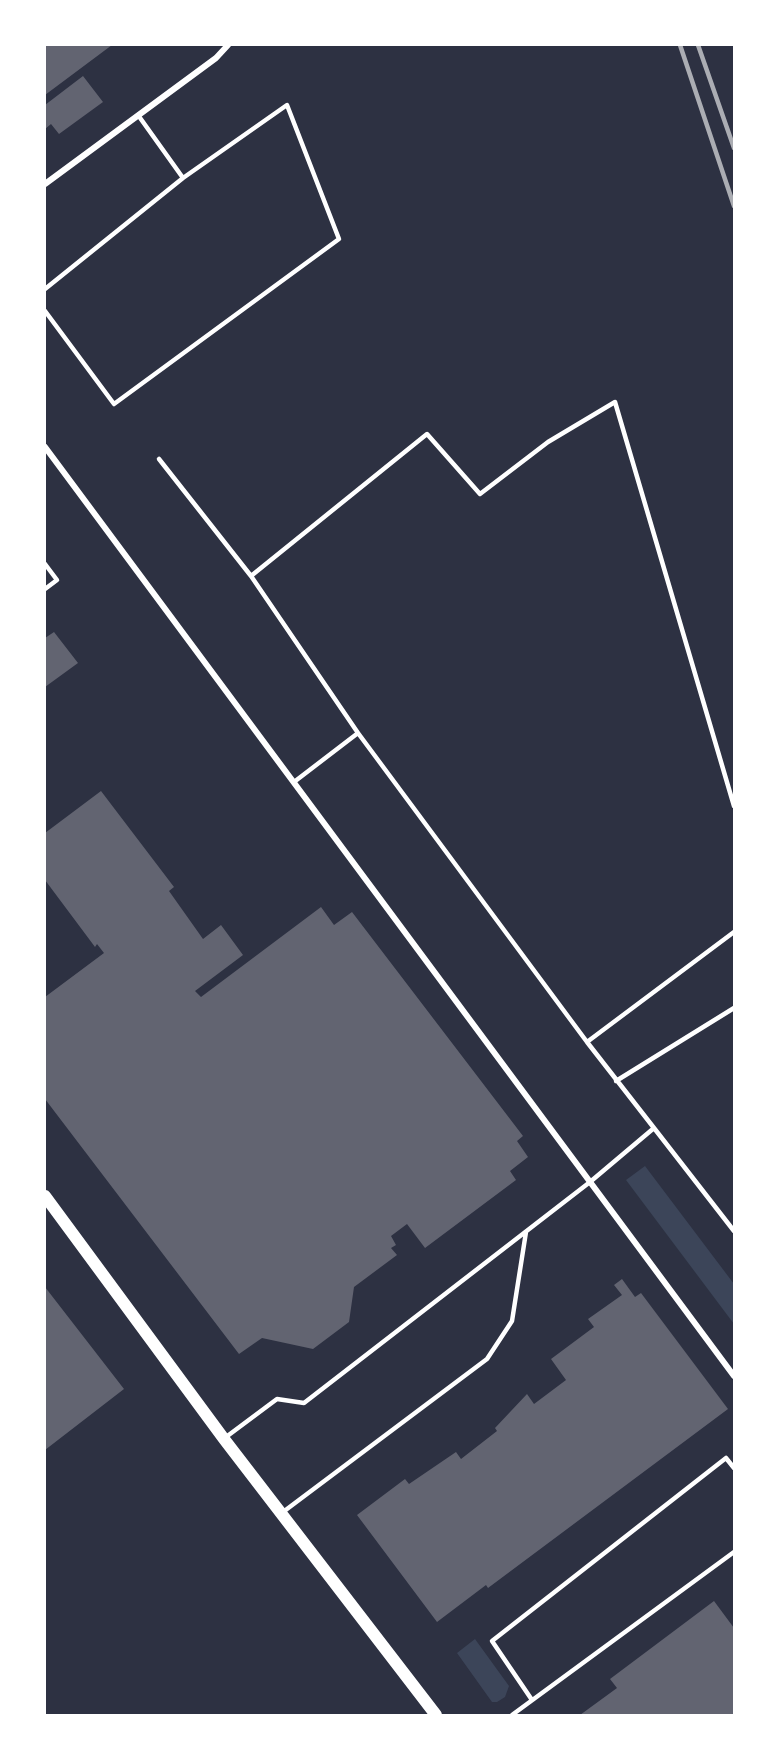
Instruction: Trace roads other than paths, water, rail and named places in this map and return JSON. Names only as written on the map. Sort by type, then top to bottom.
[{"type":"main road","points":[[45,1196],[224,1439],[436,1715]]},
{"type":"street","points":[[45,184],[216,58],[228,45]]},
{"type":"street","points":[[45,447],[734,1376]]},
{"type":"lane","points":[[45,288],[183,178],[287,105],[339,239],[114,404],[45,311]]},
{"type":"lane","points":[[138,115],[183,178]]},
{"type":"lane","points":[[251,576],[427,434],[480,494],[548,442],[615,402],[734,806]]},
{"type":"lane","points":[[159,459],[251,576],[358,733],[616,1081],[734,1231]]},
{"type":"lane","points":[[45,564],[57,580],[45,589]]},
{"type":"lane","points":[[294,782],[358,733]]},
{"type":"lane","points":[[587,1042],[734,932]]},
{"type":"lane","points":[[616,1081],[734,1008]]},
{"type":"lane","points":[[224,1439],[277,1399],[304,1403],[590,1182],[654,1128]]},
{"type":"lane","points":[[281,1514],[486,1359],[512,1321],[526,1231]]},
{"type":"lane","points":[[532,1700],[492,1641],[726,1458],[734,1468]]},
{"type":"lane","points":[[512,1715],[734,1552]]},
{"type":"railway","points":[[680,45],[734,206]]},
{"type":"railway","points":[[698,45],[734,148]]}]
